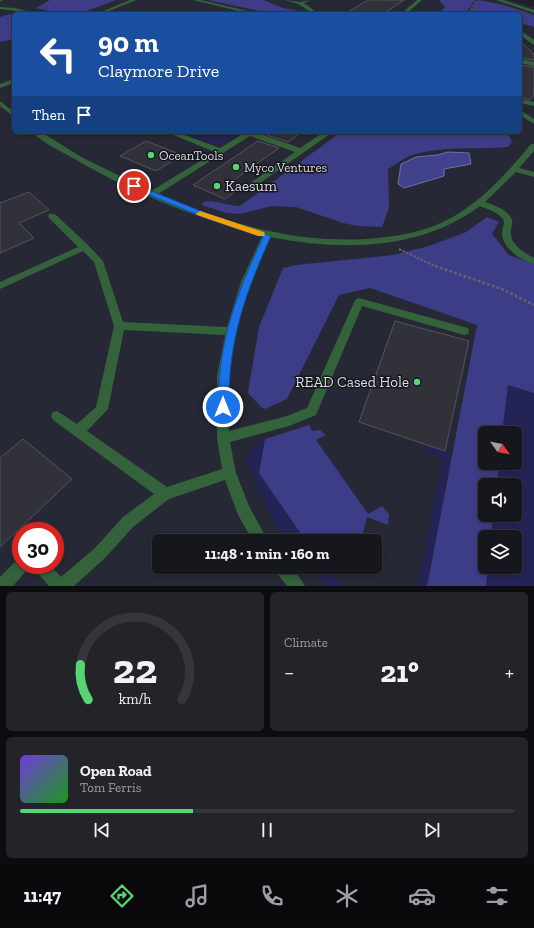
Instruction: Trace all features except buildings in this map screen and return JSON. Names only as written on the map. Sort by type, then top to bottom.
[{"type":"street","points":[[103,12],[134,0]]},
{"type":"street","points":[[195,0],[249,12]]},
{"type":"street","points":[[287,0],[300,3],[314,12]]},
{"type":"street","points":[[300,3],[309,0]]},
{"type":"street","points":[[405,12],[420,0]]},
{"type":"street","points":[[498,0],[534,12]]},
{"type":"street","points":[[0,8],[28,12]]},
{"type":"street","points":[[522,34],[534,43]]},
{"type":"street","points":[[522,61],[534,64]]},
{"type":"street","points":[[0,86],[12,82]]},
{"type":"street","points":[[522,101],[534,104]]},
{"type":"street","points":[[0,103],[3,109],[12,115]]},
{"type":"street","points":[[522,113],[534,122]]},
{"type":"street","points":[[39,134],[97,169],[152,194],[211,218],[267,236],[298,241],[331,243],[388,240],[408,236],[440,226],[479,203],[515,169],[534,146]]},
{"type":"street","points":[[175,134],[220,151]]},
{"type":"street","points":[[152,194],[247,134]]},
{"type":"street","points":[[255,134],[301,152]]},
{"type":"street","points":[[250,186],[326,134]]},
{"type":"street","points":[[515,169],[534,175]]},
{"type":"street","points":[[479,203],[506,216],[508,222],[506,234],[510,243],[522,256],[534,261]]},
{"type":"street","points":[[52,216],[98,261],[119,326],[102,409],[78,431]]},
{"type":"street","points":[[257,534],[243,510],[228,473],[223,438],[223,376],[231,331],[246,282],[267,236]]},
{"type":"street","points":[[0,286],[85,247]]},
{"type":"street","points":[[223,438],[290,422],[312,411],[358,302],[464,330]]},
{"type":"street","points":[[119,326],[231,331]]},
{"type":"street","points":[[57,416],[165,494]]},
{"type":"street","points":[[63,586],[100,553],[128,522],[165,494],[228,473]]},
{"type":"street","points":[[2,586],[13,574]]},
{"type":"street","points":[[48,574],[59,586]]},
{"type":"street","points":[[287,574],[297,586]]},
{"type":"path","points":[[469,12],[477,0]]},
{"type":"path","points":[[388,240],[398,249],[439,268],[502,289],[534,305]]},
{"type":"shaded area","points":[[0,0],[510,0],[534,7],[534,264],[509,255],[491,234],[487,217],[466,232],[429,246],[393,255],[287,267],[287,399],[339,295],[370,288],[477,325],[427,586],[0,586]]},
{"type":"shaded area","points":[[50,0],[116,0],[84,12],[53,12],[36,8]]},
{"type":"shaded area","points":[[208,0],[264,0],[283,8],[305,12],[264,12]]},
{"type":"shaded area","points":[[439,0],[475,0],[466,12],[440,12],[445,7]]},
{"type":"shaded area","points":[[478,0],[504,5],[534,15],[534,27],[522,24],[522,12],[470,12]]},
{"type":"shaded area","points":[[12,14],[12,39],[0,42],[0,17]]},
{"type":"shaded area","points":[[187,134],[242,134],[220,143],[201,140]]},
{"type":"shaded area","points":[[338,134],[508,134],[512,142],[508,147],[434,150],[410,156],[401,160],[388,169],[389,208],[382,227],[358,226],[343,223],[296,207],[271,206],[240,214],[226,213],[202,205],[203,202],[212,201],[240,206]]},
{"type":"shaded area","points":[[448,152],[469,153],[471,164],[444,169],[444,176],[404,188],[398,184],[401,164],[416,157],[437,155]]},
{"type":"shaded area","points":[[487,217],[499,222],[492,234],[509,255],[534,264],[534,393],[508,385],[503,426],[478,426],[478,470],[498,470],[498,478],[478,478],[478,522],[492,522],[492,530],[478,530],[478,574],[487,574],[486,586],[427,586],[477,325],[370,288],[339,295],[287,399],[265,409],[261,407],[248,393],[259,327],[283,268],[296,265],[393,255],[429,246],[466,232]]},
{"type":"shaded area","points":[[508,384],[534,393],[534,586],[486,586],[487,574],[522,574],[522,530],[492,530],[492,522],[522,522],[522,478],[498,478],[498,470],[522,470],[522,426],[503,426]]},
{"type":"shaded area","points":[[309,425],[312,431],[320,430],[326,435],[316,440],[368,514],[382,506],[389,514],[388,525],[367,517],[363,534],[301,534],[259,473],[265,439]]},
{"type":"shaded area","points":[[265,439],[259,473],[301,534],[282,534],[274,522],[246,461],[253,448]]},
{"type":"shaded area","points":[[425,445],[452,453],[427,586],[418,586],[443,458],[424,451]]},
{"type":"shaded area","points":[[313,574],[333,574],[345,586],[327,586]]},
{"type":"slow traffic","points":[[200,214],[261,234]]},
{"type":"place","name":"OceanTools","points":[[151,155]]},
{"type":"place","name":"Myco Ventures","points":[[236,167]]},
{"type":"place","name":"Kaesum","points":[[217,186]]},
{"type":"place","name":"READ Cased Hole","points":[[417,382]]},
{"type":"route","points":[[134,186],[211,218],[267,236],[246,282],[231,331],[223,376],[223,407]]}]
